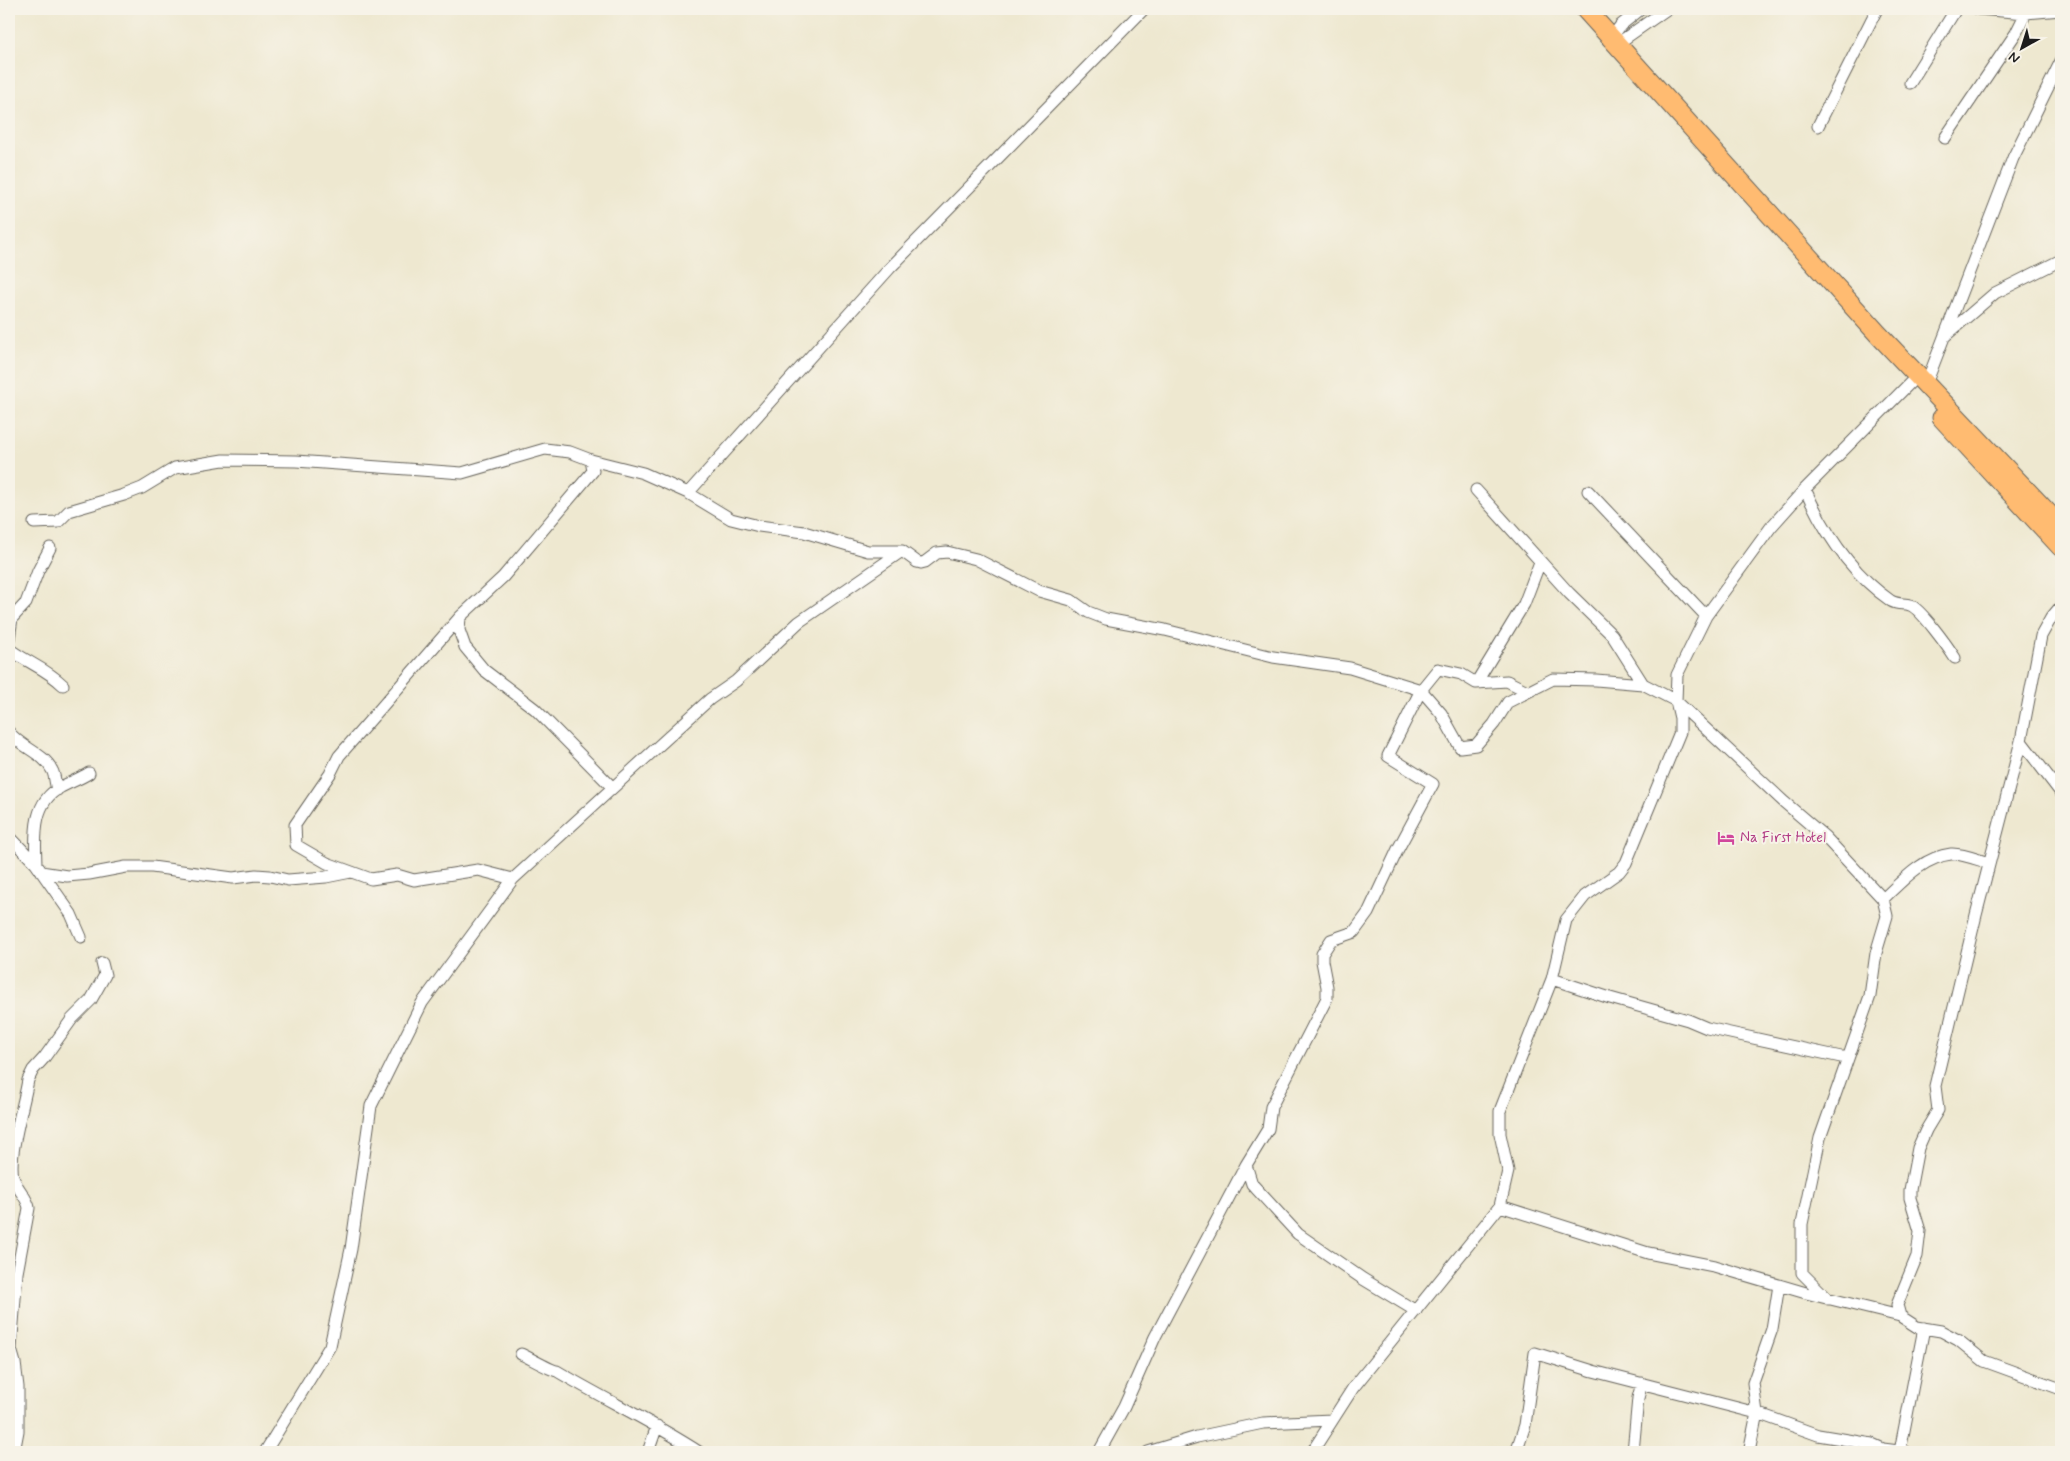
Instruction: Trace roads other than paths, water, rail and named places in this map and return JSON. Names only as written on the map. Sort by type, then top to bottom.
[{"type":"highway","points":[[1585,9],[1878,334],[1890,356],[2061,527]]},
{"type":"highway","points":[[1918,383],[1966,446],[2061,547]]},
{"type":"street","points":[[688,493],[890,268],[1144,9]]},
{"type":"street","points":[[1614,41],[1621,25],[1640,9]]},
{"type":"street","points":[[1614,41],[1667,9]]},
{"type":"street","points":[[1818,126],[1877,9]]},
{"type":"street","points":[[1910,83],[1956,9]]},
{"type":"street","points":[[1978,9],[2026,13],[2061,10]]},
{"type":"street","points":[[1945,138],[2016,33],[2026,13]]},
{"type":"street","points":[[1312,1452],[1353,1388],[1500,1206],[1508,1170],[1500,1134],[1500,1111],[1552,978],[1566,920],[1585,896],[1619,872],[1630,853],[1680,732],[1680,718],[1676,701],[1677,675],[1706,616],[1771,528],[1805,489],[1918,383],[1944,337],[2013,158],[2061,61]]},
{"type":"street","points":[[1944,337],[1995,293],[2061,260]]},
{"type":"street","points":[[34,523],[58,522],[69,511],[142,488],[175,468],[223,460],[296,461],[462,473],[545,449],[570,452],[592,460],[643,473],[688,493],[731,519],[740,522],[804,532],[868,551],[902,551],[921,563],[937,553],[947,552],[976,559],[1039,590],[1071,600],[1088,612],[1106,619],[1165,630],[1273,657],[1350,668],[1421,690],[1441,714],[1460,747],[1476,745],[1484,737],[1508,702],[1553,680],[1596,680],[1642,684],[1676,701],[1784,802],[1825,837],[1882,899],[1887,916],[1876,953],[1870,996],[1820,1138],[1802,1224],[1802,1273],[1828,1299]]},
{"type":"street","points":[[513,879],[478,870],[414,880],[397,875],[371,879],[327,863],[296,845],[295,825],[348,745],[460,617],[503,578],[570,500],[593,471],[592,460]]},
{"type":"street","points":[[1805,489],[1828,535],[1860,574],[1892,602],[1910,606],[1920,614],[1955,658]]},
{"type":"street","points":[[1476,490],[1568,593],[1612,635],[1642,684]]},
{"type":"street","points":[[1588,491],[1706,616]]},
{"type":"street","points":[[9,640],[10,614],[26,603],[38,571],[50,548]]},
{"type":"street","points":[[265,1452],[330,1346],[351,1249],[371,1106],[422,1003],[513,879],[612,787],[710,699],[736,681],[799,622],[902,551]]},
{"type":"street","points":[[1476,683],[1524,604],[1540,562]]},
{"type":"street","points":[[1900,1316],[1896,1305],[1918,1256],[1920,1230],[1910,1198],[1918,1148],[1938,1110],[1935,1086],[1989,863],[2021,741],[2041,636],[2051,618],[2061,606]]},
{"type":"street","points":[[460,617],[459,630],[465,647],[484,670],[535,709],[612,787]]},
{"type":"street","points":[[9,653],[12,651],[29,663],[47,670],[63,685]]},
{"type":"street","points":[[1099,1452],[1124,1407],[1155,1337],[1246,1165],[1268,1129],[1271,1107],[1327,998],[1322,954],[1331,940],[1354,932],[1368,913],[1398,849],[1433,784],[1388,756],[1421,690],[1438,669],[1461,674],[1476,683],[1507,680],[1528,691]]},
{"type":"street","points":[[9,732],[52,769],[57,790]]},
{"type":"street","points":[[2021,741],[2061,793]]},
{"type":"street","points":[[39,868],[36,820],[42,804],[57,790],[89,773]]},
{"type":"street","points":[[9,836],[39,868],[71,914],[81,937]]},
{"type":"street","points":[[1882,899],[1914,870],[1934,859],[1952,854],[1989,863]]},
{"type":"street","points":[[39,868],[67,876],[126,867],[152,867],[233,878],[256,875],[288,880],[326,877],[352,872]]},
{"type":"street","points":[[14,1452],[18,1431],[18,1387],[11,1342],[17,1273],[30,1208],[13,1176],[14,1145],[28,1080],[33,1070],[72,1019],[91,1000],[105,975],[102,963]]},
{"type":"street","points":[[1552,978],[1610,998],[1688,1020],[1707,1028],[1848,1057]]},
{"type":"street","points":[[1246,1165],[1252,1184],[1298,1234],[1363,1279],[1416,1311]]},
{"type":"street","points":[[1500,1206],[1648,1253],[1714,1266],[1779,1286],[1900,1316],[1917,1327],[1934,1328],[1958,1340],[1984,1361],[2061,1390]]},
{"type":"street","points":[[1749,1452],[1757,1413],[1753,1382],[1772,1329],[1779,1286]]},
{"type":"street","points":[[1516,1452],[1524,1425],[1535,1353],[1593,1371],[1757,1413],[1818,1436],[1872,1444],[1883,1449],[1903,1452],[1924,1328]]},
{"type":"street","points":[[521,1354],[544,1364],[618,1407],[657,1426],[699,1452]]},
{"type":"street","points":[[1633,1452],[1638,1398],[1642,1383]]},
{"type":"street","points":[[1148,1452],[1197,1437],[1263,1423],[1332,1420]]},
{"type":"street","points":[[648,1452],[657,1426]]},
{"type":"place","name":"Na First Hotel","points":[[1726,838]]}]
